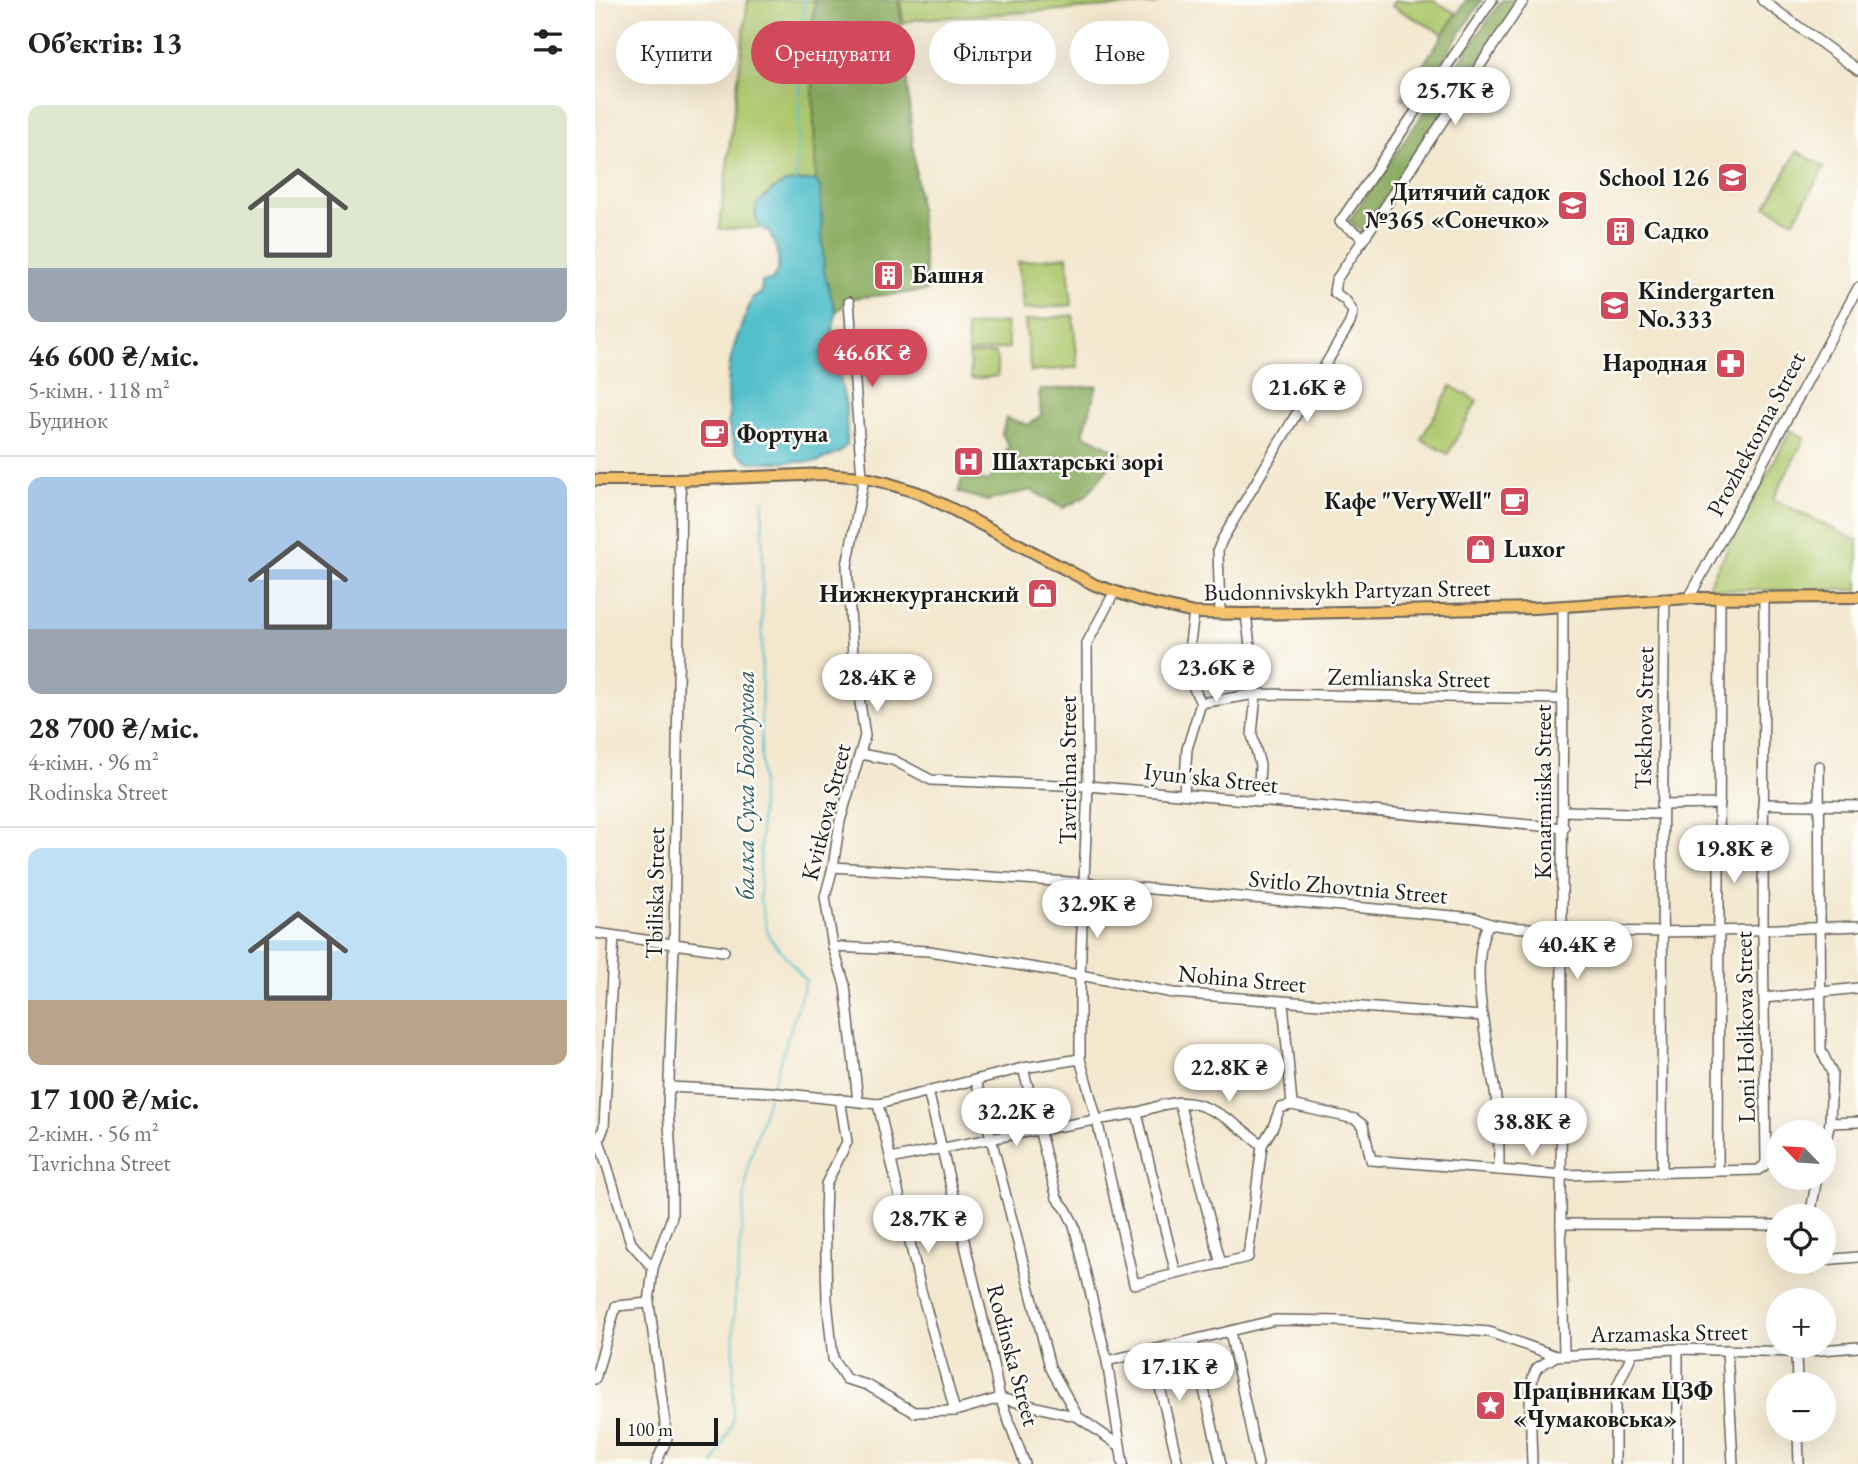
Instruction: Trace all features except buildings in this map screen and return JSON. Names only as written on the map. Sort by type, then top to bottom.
[{"type":"main road","name":"Budonnivskykh Partyzan Street","points":[[595,480],[678,480],[825,474],[863,478],[919,493],[1076,576],[1114,593],[1194,613],[1563,607],[1689,598],[1858,597]]},
{"type":"street","points":[[1363,237],[1340,222],[1409,117],[1492,0]]},
{"type":"street","points":[[1220,613],[1218,550],[1222,540],[1350,323],[1353,312],[1346,301],[1334,292],[1334,286],[1363,237],[1524,0]]},
{"type":"street","points":[[1762,0],[1858,70]]},
{"type":"street","name":"Prozhektorna Street","points":[[1689,598],[1858,288]]},
{"type":"street","name":"Kvitkova Street","points":[[849,302],[863,478],[848,566],[853,655],[865,736],[840,821],[825,897],[833,947],[845,985],[858,1101]]},
{"type":"street","name":"Tbiliska Street","points":[[656,1464],[667,1438],[649,1303],[653,1268],[672,1217],[668,1108],[674,945],[681,493],[678,480]]},
{"type":"street","name":"Tavrichna Street","points":[[1114,593],[1087,643],[1088,786],[1080,975],[1080,1059],[1097,1120],[1134,1284],[1176,1274]]},
{"type":"street","name":"Tsekhova Street","points":[[1662,1173],[1661,810],[1665,599]]},
{"type":"street","points":[[1137,1113],[1176,1274],[1248,1258],[1262,1145],[1280,1108],[1292,1105],[1355,1119],[1363,1125],[1371,1160],[1562,1175],[1718,1171],[1720,599]]},
{"type":"street","name":"Loni Holikova Street","points":[[1718,1171],[1758,1170],[1766,1161],[1763,928],[1764,599]]},
{"type":"street","name":"Konarmiiska Street","points":[[1560,1355],[1563,607]]},
{"type":"street","points":[[1184,794],[1187,749],[1201,703],[1186,672],[1194,613]]},
{"type":"street","points":[[1246,614],[1256,694],[1252,735],[1260,765],[1258,802]]},
{"type":"street","name":"Zemlianska Street","points":[[1201,703],[1256,694],[1562,699]]},
{"type":"street","name":"Iyun'ska Street","points":[[860,754],[893,760],[931,780],[1088,786],[1564,828]]},
{"type":"street","points":[[1819,766],[1821,1051],[1832,1073],[1830,1120]]},
{"type":"street","points":[[1564,811],[1661,810],[1720,804]]},
{"type":"street","points":[[1763,804],[1858,806]]},
{"type":"street","name":"Svitlo Zhovtnia Street","points":[[833,866],[1085,883],[1475,918],[1488,925],[1562,930],[1663,931],[1858,926]]},
{"type":"street","points":[[1488,925],[1479,948],[1482,1016],[1497,1105],[1499,1170]]},
{"type":"street","points":[[595,933],[724,951]]},
{"type":"street","points":[[614,936],[604,1127],[597,1140],[631,1243],[644,1261],[653,1268]]},
{"type":"street","name":"Nohina Street","points":[[833,947],[929,951],[1173,993],[1482,1016]]},
{"type":"street","points":[[1765,998],[1858,988]]},
{"type":"street","points":[[1283,1002],[1292,1105]]},
{"type":"street","points":[[669,1087],[770,1092],[878,1104],[1023,1068],[1080,1059]]},
{"type":"street","points":[[1023,1068],[1057,1198],[1074,1225],[1107,1361],[1122,1464]]},
{"type":"street","points":[[976,1080],[1050,1367],[1078,1417]]},
{"type":"street","points":[[595,1081],[606,1082]]},
{"type":"street","name":"Rodinska Street","points":[[928,1091],[1000,1398],[1025,1464]]},
{"type":"street","points":[[840,1099],[847,1142],[826,1184],[825,1215],[827,1300],[833,1359],[846,1379],[867,1385],[914,1412],[955,1411],[1000,1398],[1078,1417],[1120,1446]]},
{"type":"street","points":[[891,1159],[991,1137],[1137,1113],[1179,1102],[1193,1103],[1215,1113],[1262,1145]]},
{"type":"street","points":[[1179,1102],[1221,1264]]},
{"type":"street","points":[[878,1104],[921,1290],[955,1411]]},
{"type":"street","points":[[1836,1123],[1858,1122]]},
{"type":"street","points":[[1561,1224],[1766,1225]]},
{"type":"street","points":[[1836,1260],[1858,1257]]},
{"type":"street","points":[[595,1379],[616,1306],[649,1303]]},
{"type":"street","points":[[1107,1361],[1275,1320],[1432,1326],[1489,1332],[1560,1355]]},
{"type":"street","points":[[1230,1332],[1258,1464]]},
{"type":"street","points":[[1193,1341],[1221,1464]]},
{"type":"street","name":"Arzamaska Street","points":[[1836,1349],[1858,1348]]},
{"type":"street","points":[[1151,1349],[1178,1464]]},
{"type":"street","points":[[1678,1349],[1678,1464]]},
{"type":"street","name":"Arzamaska Street","points":[[1560,1355],[1678,1349],[1766,1351]]},
{"type":"street","points":[[1727,1350],[1733,1464]]},
{"type":"street","points":[[1615,1464],[1615,1391],[1633,1352]]},
{"type":"street","points":[[1532,1464],[1530,1399],[1534,1376],[1537,1368],[1560,1355]]},
{"type":"street","points":[[1798,1442],[1799,1464]]},
{"type":"green space","points":[[748,0],[815,0],[812,21],[751,21],[751,84],[814,84],[816,180],[787,182],[775,188],[757,204],[758,223],[761,228],[719,229]]},
{"type":"green space","points":[[815,0],[899,0],[901,21],[814,21]]},
{"type":"green space","points":[[901,0],[1159,0],[1157,4],[903,21]]},
{"type":"green space","points":[[1395,0],[1432,0],[1456,13],[1443,34],[1392,6]]},
{"type":"green space","points":[[1466,0],[1482,0],[1412,106],[1401,98]]},
{"type":"green space","points":[[1502,0],[1522,0],[1362,230],[1349,221]]},
{"type":"green space","points":[[813,84],[907,84],[927,291],[852,298],[836,312],[824,273],[820,188],[816,180]]},
{"type":"green space","points":[[1797,151],[1824,167],[1794,221],[1766,206]]},
{"type":"green space","points":[[1067,256],[1072,305],[1023,310],[1018,262]]},
{"type":"green space","points":[[1073,315],[1078,367],[1031,372],[1025,321]]},
{"type":"green space","points":[[1006,322],[1009,348],[969,353],[966,327]]},
{"type":"green space","points":[[996,353],[998,376],[971,379],[969,355]]},
{"type":"green space","points":[[1097,386],[1083,434],[1121,453],[1085,497],[1063,508],[1031,490],[987,501],[958,492],[962,479],[989,481],[1009,446],[1002,434],[1006,418],[1029,425],[1041,415],[1039,390]]},
{"type":"green space","points":[[1451,386],[1477,401],[1448,454],[1421,439]]},
{"type":"green space","points":[[1791,430],[1805,438],[1773,499],[1858,541],[1858,590],[1710,590],[1709,584]]},
{"type":"water","points":[[816,180],[820,188],[824,273],[836,312],[831,340],[846,405],[847,445],[839,452],[817,462],[750,462],[736,452],[728,422],[728,384],[732,355],[753,297],[761,294],[762,282],[771,281],[778,269],[778,256],[769,232],[761,228],[755,214],[757,204],[775,188],[787,182]]},
{"type":"waterway","name":"балка Суха Богодухова","points":[[796,184],[804,0]]},
{"type":"waterway","name":"балка Суха Богодухова","points":[[763,499],[760,900],[769,937],[806,981],[771,1090]]},
{"type":"waterway","name":"балка Суха Богодухова","points":[[714,1464],[733,1421],[734,1308],[748,1166],[769,1095]]},
{"type":"place","name":"School 126","points":[[1732,178]]},
{"type":"place","name":"Дитячий садок №365 «Сонечко»","points":[[1573,206]]},
{"type":"place","name":"Садко","points":[[1621,231]]},
{"type":"place","name":"Башня","points":[[889,275]]},
{"type":"place","name":"Kindergarten No.333","points":[[1615,305]]},
{"type":"place","name":"Народная","points":[[1730,363]]},
{"type":"place","name":"Фортуна","points":[[714,434]]},
{"type":"place","name":"Шахтарські зорі","points":[[969,462]]},
{"type":"place","name":"Кафе \"VeryWell\"","points":[[1515,501]]},
{"type":"place","name":"Luxor","points":[[1481,549]]},
{"type":"place","name":"Нижнекурганский","points":[[1042,594]]},
{"type":"place","name":"Працівникам ЦЗФ «Чумаковська»","points":[[1490,1405]]}]
